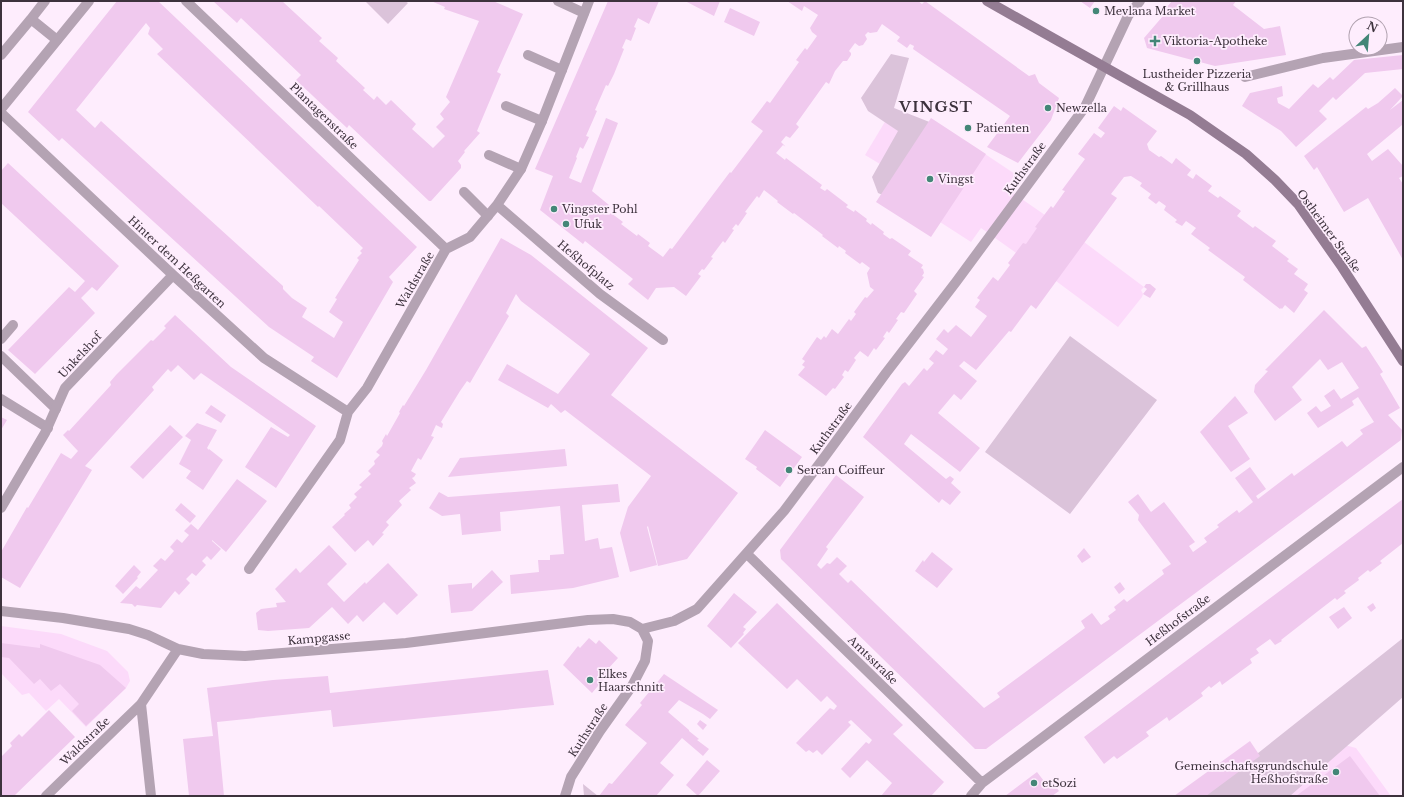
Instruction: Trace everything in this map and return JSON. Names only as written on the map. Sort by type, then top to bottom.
[{"type":"main road","name":"Ostheimer Straße","points":[[987,1],[1190,115],[1246,154],[1276,180],[1298,204],[1342,267],[1403,361]]},
{"type":"street","points":[[1,54],[45,1]]},
{"type":"street","points":[[1,110],[89,1]]},
{"type":"street","name":"Plantagenstraße","points":[[186,1],[446,249]]},
{"type":"street","points":[[558,1],[584,13]]},
{"type":"street","name":"Waldstraße","points":[[249,569],[340,440],[348,412],[367,388],[446,249],[470,237],[497,205],[521,169],[542,121],[589,1]]},
{"type":"street","name":"Kuthstraße","points":[[565,796],[571,777],[600,731],[632,686],[645,661],[648,641],[642,629],[674,621],[697,609],[784,511],[1085,107],[1128,16],[1140,1]]},
{"type":"street","points":[[31,19],[57,40]]},
{"type":"street","points":[[1246,77],[1323,58],[1403,47]]},
{"type":"street","points":[[528,55],[562,70]]},
{"type":"street","points":[[506,106],[542,121]]},
{"type":"street","name":"Hinter dem Heßgarten","points":[[1,113],[172,275],[264,358],[348,412]]},
{"type":"street","points":[[489,155],[521,169]]},
{"type":"street","points":[[464,192],[488,216]]},
{"type":"street","name":"Heßhofplatz","points":[[497,205],[600,294],[663,340]]},
{"type":"street","name":"Unkelshof","points":[[1,508],[48,428],[65,388],[172,275]]},
{"type":"street","points":[[1,339],[14,325]]},
{"type":"street","points":[[1,356],[56,409]]},
{"type":"street","points":[[1,399],[48,428]]},
{"type":"street","name":"Heßhofstraße","points":[[971,796],[982,783],[1403,467]]},
{"type":"street","name":"Amtsstraße","points":[[747,554],[982,783]]},
{"type":"street","name":"Kampgasse","points":[[1,610],[129,629],[178,649],[203,654],[245,656],[406,643],[588,620],[613,619],[630,622],[642,629]]},
{"type":"street","name":"Waldstraße","points":[[46,796],[141,704],[178,649]]},
{"type":"street","points":[[141,704],[151,796]]},
{"type":"shaded area","points":[[365,1],[405,1],[408,3],[388,24]]},
{"type":"shaded area","points":[[891,54],[909,58],[894,108],[932,123],[885,196],[878,193],[872,177],[898,131],[868,111],[861,98]]},
{"type":"shaded area","points":[[889,115],[985,154],[1015,174],[1006,188],[1084,242],[1144,287],[1141,290],[1143,294],[1142,297],[1118,327],[981,228],[971,242],[892,191],[895,173],[865,155]]},
{"type":"shaded area","points":[[1070,336],[1157,400],[1070,514],[985,452]]},
{"type":"shaded area","points":[[1,626],[61,634],[107,651],[128,672],[130,681],[126,688],[86,727],[59,699],[46,711],[29,693],[22,695],[1,673]]},
{"type":"shaded area","points":[[1403,638],[1403,697],[1290,796],[1204,796]]},
{"type":"shaded area","name":"Gemeinschaftsgrundschule Heßhofstraße","points":[[1337,743],[1356,748],[1391,796],[1266,796]]},
{"type":"shaded area","points":[[583,784],[598,796],[584,796]]},
{"type":"building","points":[[117,1],[158,1],[417,247],[389,277],[393,282],[337,378],[311,361],[314,357],[269,327],[62,138],[59,141],[28,112]],"holes":[[[146,23],[150,28],[148,34],[163,49],[157,54],[363,248],[360,251],[362,253],[357,258],[359,260],[335,298],[337,299],[329,312],[343,322],[334,338],[302,317],[307,308],[292,298],[283,289],[283,286],[101,121],[95,128],[76,110]]]},
{"type":"building","points":[[213,1],[282,1],[322,38],[319,41],[338,58],[336,61],[365,88],[363,90],[374,100],[377,96],[386,105],[391,100],[416,124],[412,129],[433,148],[445,136],[436,127],[444,119],[440,114],[450,102],[446,97],[479,21],[444,9],[445,7],[431,1],[493,1],[523,14],[497,72],[501,74],[477,131],[480,133],[464,151],[465,152],[458,161],[461,168],[431,201],[429,201],[349,125],[347,128],[296,80],[301,75],[241,18],[237,23]]},
{"type":"building","points":[[608,1],[659,1],[649,24],[638,18],[634,27],[636,28],[631,41],[626,39],[622,48],[624,49],[614,74],[608,86],[606,85],[595,110],[597,111],[586,136],[589,137],[583,149],[580,147],[569,178],[581,183],[606,118],[618,123],[592,191],[609,205],[604,211],[609,215],[611,213],[623,222],[621,224],[637,236],[638,234],[650,243],[648,246],[663,257],[670,248],[672,249],[763,131],[751,122],[767,101],[770,103],[799,62],[796,60],[805,48],[807,50],[817,36],[810,28],[818,15],[804,6],[802,11],[787,1],[918,1],[922,4],[925,1],[1029,76],[1035,74],[1039,83],[1059,98],[1051,120],[1018,163],[987,147],[1010,116],[913,49],[914,46],[910,44],[907,48],[897,41],[900,37],[882,24],[877,32],[868,32],[865,35],[867,39],[863,45],[859,46],[855,43],[849,51],[851,55],[847,61],[843,61],[835,71],[829,84],[826,82],[796,124],[799,127],[790,138],[786,136],[781,142],[786,147],[783,145],[776,153],[785,160],[786,158],[822,185],[820,188],[825,191],[827,189],[848,205],[846,207],[854,212],[855,210],[867,219],[866,221],[871,225],[872,223],[884,232],[883,234],[890,239],[892,238],[911,251],[908,255],[923,265],[921,268],[923,269],[924,273],[922,276],[924,277],[914,291],[917,294],[904,313],[901,312],[896,319],[898,320],[889,333],[887,331],[883,337],[885,338],[876,350],[874,348],[868,357],[860,351],[854,358],[856,360],[848,372],[845,370],[842,375],[844,377],[835,389],[833,388],[826,396],[798,375],[805,367],[802,365],[805,361],[802,359],[817,337],[821,340],[824,336],[826,338],[832,329],[838,334],[849,319],[851,321],[856,314],[854,312],[865,297],[867,298],[874,290],[870,287],[867,273],[870,268],[862,262],[860,264],[845,253],[846,251],[839,246],[838,248],[794,213],[793,214],[777,202],[778,201],[764,190],[759,198],[757,196],[745,212],[747,213],[738,226],[736,224],[732,229],[734,230],[725,243],[723,241],[711,257],[713,258],[704,270],[702,269],[698,274],[701,276],[686,296],[674,287],[656,288],[648,300],[628,284],[633,279],[585,241],[583,244],[540,210],[553,176],[535,169]]},
{"type":"building","points":[[685,1],[720,1],[714,16]]},
{"type":"building","points":[[1080,1],[1095,1],[1090,8]]},
{"type":"building","points":[[1172,1],[1236,1],[1233,5],[1264,29],[1280,26],[1286,55],[1215,66],[1147,48],[1144,38],[1169,9],[1167,7]]},
{"type":"building","points":[[730,8],[760,22],[754,36],[724,22]]},
{"type":"building","points":[[1403,55],[1403,69],[1365,73],[1336,100],[1333,97],[1319,111],[1327,119],[1296,147],[1281,131],[1242,106],[1250,93],[1282,86],[1283,96],[1277,98],[1278,103],[1289,109],[1313,84],[1318,88],[1330,77],[1333,80],[1354,60]]},
{"type":"building","points":[[1395,88],[1403,96],[1390,110],[1403,100],[1403,126],[1402,125],[1367,154],[1372,161],[1388,149],[1403,166],[1403,176],[1399,178],[1403,184],[1403,260],[1368,198],[1344,212],[1317,167],[1314,170],[1304,156],[1366,107],[1368,109],[1378,103]]},
{"type":"building","points":[[1114,106],[1121,111],[1123,107],[1157,131],[1147,144],[1149,150],[1172,164],[1176,158],[1191,170],[1187,175],[1193,179],[1196,174],[1212,186],[1208,191],[1218,198],[1220,196],[1241,211],[1237,216],[1253,228],[1255,226],[1276,241],[1272,246],[1289,259],[1287,261],[1298,269],[1294,274],[1308,284],[1304,290],[1308,293],[1294,313],[1285,305],[1282,309],[1280,309],[1243,280],[1245,277],[1208,250],[1210,248],[1191,234],[1196,228],[1186,221],[1182,226],[1175,222],[1177,220],[1164,210],[1166,206],[1159,201],[1156,204],[1148,198],[1151,194],[1140,186],[1142,183],[1131,176],[1124,177],[1111,194],[1117,198],[1036,309],[1031,305],[1011,332],[1009,331],[976,370],[964,361],[959,366],[977,381],[961,400],[954,394],[938,413],[980,448],[960,472],[911,434],[904,444],[946,479],[950,476],[954,479],[951,483],[961,492],[950,505],[942,499],[939,503],[863,437],[902,384],[905,382],[909,386],[924,368],[927,371],[934,363],[929,359],[936,350],[943,355],[948,349],[936,339],[944,329],[948,333],[956,325],[971,337],[978,328],[987,316],[975,307],[980,300],[977,298],[993,277],[998,281],[1010,265],[1008,263],[1023,243],[1026,244],[1037,228],[1035,227],[1051,206],[1053,208],[1065,191],[1062,190],[1085,159],[1078,154],[1094,133],[1101,138],[1105,133],[1098,128]]},
{"type":"building","name":"Vingst","points":[[931,118],[986,154],[931,237],[876,202]]},
{"type":"building","points":[[8,163],[119,266],[97,291],[92,287],[81,298],[95,313],[35,374],[8,350],[69,287],[75,292],[85,281],[1,203],[1,171]]},
{"type":"building","points":[[501,238],[531,255],[648,348],[611,395],[738,493],[687,559],[658,566],[648,526],[657,565],[630,572],[620,533],[628,507],[651,476],[565,410],[561,413],[551,404],[548,408],[498,380],[507,364],[558,394],[590,354],[521,301],[516,294],[506,313],[509,316],[470,383],[467,381],[460,391],[441,422],[443,424],[442,428],[436,425],[431,436],[434,437],[421,460],[418,458],[411,471],[416,474],[412,478],[416,483],[409,488],[411,490],[399,501],[402,505],[386,522],[389,525],[382,533],[384,534],[373,546],[368,540],[355,552],[332,527],[351,508],[349,505],[357,497],[354,494],[362,487],[359,485],[371,474],[368,471],[375,464],[374,461],[380,455],[376,452],[382,446],[382,441],[386,434],[387,436],[403,405],[404,406],[426,370]]},
{"type":"building","points":[[1146,284],[1150,284],[1156,289],[1150,298],[1143,294],[1147,289],[1144,287]]},
{"type":"building","points":[[1324,310],[1362,348],[1366,346],[1383,372],[1380,374],[1400,408],[1388,415],[1402,430],[1401,440],[986,749],[975,749],[781,559],[780,550],[836,475],[864,497],[826,547],[828,549],[817,565],[821,569],[827,563],[830,564],[837,557],[847,566],[839,574],[848,583],[851,580],[984,708],[1000,697],[997,693],[1085,628],[1081,621],[1092,613],[1101,625],[1110,619],[1108,616],[1116,610],[1114,607],[1124,599],[1127,602],[1164,574],[1162,570],[1171,564],[1138,520],[1139,515],[1128,502],[1138,494],[1151,512],[1164,502],[1195,542],[1189,546],[1193,552],[1207,542],[1204,538],[1219,527],[1217,525],[1237,510],[1239,513],[1253,502],[1235,478],[1250,467],[1266,489],[1256,496],[1258,499],[1292,473],[1294,476],[1342,441],[1347,447],[1363,434],[1360,430],[1374,422],[1358,397],[1352,401],[1354,405],[1318,428],[1307,413],[1316,406],[1321,412],[1331,406],[1324,396],[1334,389],[1341,399],[1359,388],[1342,362],[1328,370],[1320,359],[1292,387],[1302,400],[1275,421],[1254,392],[1255,385],[1268,371],[1265,370]]},
{"type":"building","points":[[175,315],[231,367],[316,426],[276,488],[245,467],[271,427],[288,437],[290,435],[201,373],[194,380],[178,365],[171,372],[168,369],[152,387],[154,390],[85,466],[92,470],[20,588],[1,577],[1,552],[27,507],[28,508],[61,453],[71,459],[78,451],[63,435],[68,430],[69,431],[111,385],[110,382],[116,375],[151,340],[153,341],[166,328],[164,326]]},
{"type":"building","points":[[1235,396],[1248,413],[1228,426],[1250,459],[1231,472],[1200,432]]},
{"type":"building","points":[[211,405],[226,415],[221,423],[205,413]]},
{"type":"building","points":[[1,417],[7,420],[1,430]]},
{"type":"building","points":[[197,423],[217,430],[207,448],[223,460],[203,490],[186,478],[191,471],[179,464],[191,440],[185,436]]},
{"type":"building","points":[[170,425],[183,437],[143,479],[130,467]]},
{"type":"building","points":[[765,430],[802,457],[780,487],[756,469],[757,467],[745,459]]},
{"type":"building","points":[[565,449],[567,466],[448,477],[460,458]]},
{"type":"building","points":[[237,479],[267,501],[226,552],[212,540],[221,549],[211,560],[207,556],[202,561],[206,565],[196,576],[192,573],[186,579],[190,583],[179,595],[175,591],[161,608],[137,605],[135,607],[132,604],[120,603],[136,586],[140,589],[158,570],[153,566],[161,558],[165,561],[174,551],[170,547],[177,539],[182,543],[189,535],[184,531],[191,524],[198,530]]},
{"type":"building","points":[[618,484],[620,502],[582,505],[585,541],[598,538],[600,549],[612,547],[619,577],[573,588],[511,594],[510,575],[539,572],[538,560],[550,560],[550,555],[564,554],[560,506],[500,512],[501,531],[462,535],[460,514],[442,516],[429,508],[439,492],[448,497]]},
{"type":"building","points":[[1403,499],[1403,543],[1380,561],[1382,563],[1370,572],[1368,570],[1358,578],[1359,580],[1344,591],[1346,593],[1337,600],[1335,598],[1281,640],[1282,641],[1275,645],[1270,639],[1256,649],[1259,653],[1250,659],[1252,663],[1222,685],[1220,681],[1211,688],[1209,686],[1201,693],[1203,696],[1169,721],[1167,717],[1146,732],[1149,736],[1117,759],[1114,756],[1104,764],[1084,737]]},
{"type":"building","points":[[181,503],[196,516],[190,523],[175,510]]},
{"type":"building","points":[[329,545],[347,564],[327,584],[344,602],[388,563],[418,595],[397,615],[384,602],[363,622],[357,615],[348,624],[332,607],[309,628],[268,631],[258,630],[256,613],[261,609],[277,607],[276,603],[286,602],[275,589],[296,568],[300,573]]},
{"type":"building","points":[[1084,548],[1091,557],[1082,563],[1077,556]]},
{"type":"building","points":[[932,552],[953,569],[937,588],[915,571],[923,560],[924,562]]},
{"type":"building","points":[[134,565],[141,572],[137,577],[138,578],[123,594],[115,586]]},
{"type":"building","points":[[492,570],[503,582],[472,611],[451,613],[448,585],[472,583],[472,589]]},
{"type":"building","points":[[1120,582],[1125,589],[1119,594],[1114,587]]},
{"type":"building","points":[[734,593],[757,612],[743,627],[746,629],[743,633],[744,634],[731,648],[707,626]]},
{"type":"building","points":[[777,603],[903,725],[893,734],[944,782],[931,796],[881,796],[892,783],[867,760],[850,778],[841,769],[866,742],[869,744],[872,740],[851,720],[848,722],[851,725],[822,755],[817,750],[813,753],[809,750],[806,752],[796,743],[830,708],[834,710],[837,706],[827,696],[821,702],[797,679],[787,689],[738,643]]},
{"type":"building","points":[[1373,603],[1376,608],[1371,612],[1367,607]]},
{"type":"building","points":[[1344,607],[1352,618],[1338,629],[1329,617]]},
{"type":"building","points":[[589,638],[596,644],[599,640],[618,658],[606,671],[609,673],[592,693],[563,665],[578,646],[580,648]]},
{"type":"building","points":[[1,643],[40,648],[40,644],[100,665],[126,688],[86,726],[72,711],[79,704],[60,684],[51,691],[40,679],[34,684],[9,658],[1,657]]},
{"type":"building","points":[[548,670],[554,705],[333,727],[331,710],[217,722],[224,796],[189,796],[183,739],[213,736],[207,688],[273,680],[328,676],[330,693]]},
{"type":"building","points":[[664,674],[718,710],[710,719],[679,700],[668,712],[699,739],[697,740],[709,749],[703,756],[682,738],[660,763],[674,775],[656,796],[599,796],[609,783],[612,784],[647,743],[625,725],[642,705],[640,703]]},
{"type":"building","points":[[49,710],[75,737],[14,796],[1,796],[1,757],[12,746],[10,743],[19,734],[22,737]]},
{"type":"building","points":[[700,720],[707,725],[703,730],[697,724]]},
{"type":"building","points":[[1250,741],[1260,756],[1206,796],[1174,796]]},
{"type":"building","points":[[1350,756],[1380,796],[1296,796]]},
{"type":"building","points":[[707,760],[720,771],[698,796],[686,785]]},
{"type":"building","name":"etSozi","points":[[1037,772],[1047,785],[1052,782],[1059,791],[1052,796],[1005,796]]},
{"type":"place","name":"Mevlana Market","points":[[1096,11]]},
{"type":"place","name":"Viktoria-Apotheke","points":[[1155,41]]},
{"type":"place","name":"Lustheider Pizzeria & Grillhaus","points":[[1197,61]]},
{"type":"place","name":"Newzella","points":[[1048,108]]},
{"type":"place","name":"Patienten","points":[[968,128]]},
{"type":"place","name":"Vingst","points":[[930,179]]},
{"type":"place","name":"Vingster Pohl","points":[[554,209]]},
{"type":"place","name":"Ufuk","points":[[566,224]]},
{"type":"place","name":"Sercan Coiffeur","points":[[789,470]]},
{"type":"place","name":"Elkes Haarschnitt","points":[[590,680]]},
{"type":"place","name":"Gemeinschaftsgrundschule Heßhofstraße","points":[[1336,772]]},
{"type":"place","name":"etSozi","points":[[1034,783]]},
{"type":"district","name":"VINGST","points":[[936,107]]}]
